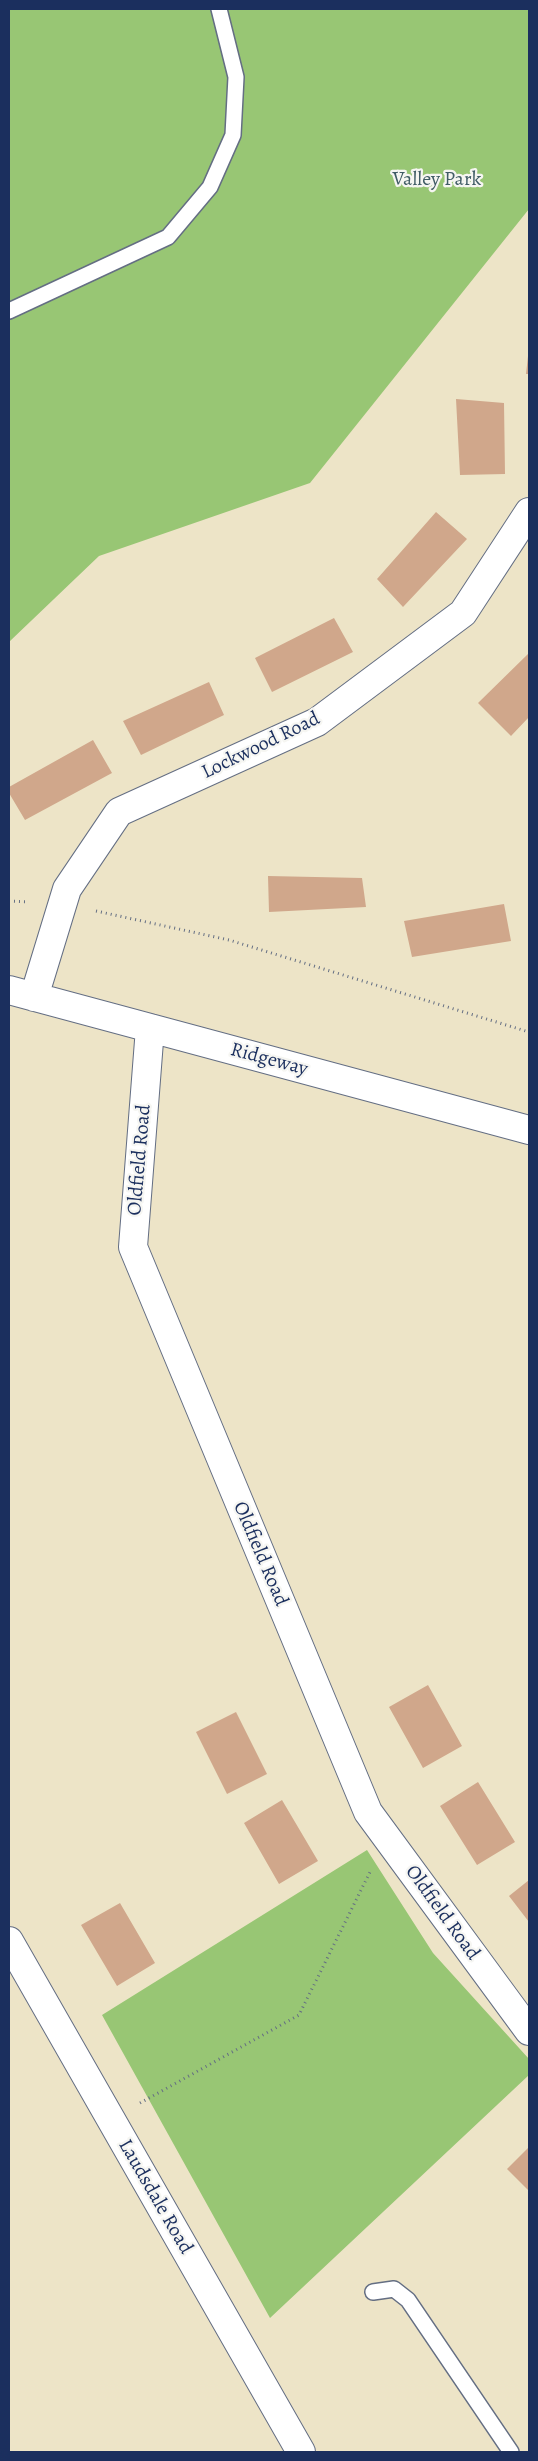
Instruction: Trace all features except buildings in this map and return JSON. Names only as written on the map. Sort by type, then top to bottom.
[{"type":"street","name":"Lockwood Road","points":[[22,994],[62,905],[67,889],[119,812],[317,722],[463,613],[529,512]]},
{"type":"street","name":"Ridgeway","points":[[22,994],[529,1130]]},
{"type":"street","name":"Oldfield Road","points":[[150,1028],[133,1247],[368,1812],[529,2031]]},
{"type":"street","name":"Laudsdale Road","points":[[9,1941],[300,2452]]},
{"type":"lane","points":[[9,311],[168,237],[210,187],[233,135],[236,77],[219,9]]},
{"type":"lane","points":[[374,2292],[394,2289],[408,2300],[511,2452]]},
{"type":"path","points":[[9,901],[62,905],[143,920],[229,940],[529,1032]]},
{"type":"path","points":[[111,2119],[299,2015],[388,1838]]},
{"type":"green space","name":"Valley Park","points":[[9,9],[529,9],[529,209],[310,483],[99,556],[9,642]]},
{"type":"green space","points":[[367,1850],[433,1953],[529,2059],[529,2075],[270,2318],[102,2015]]}]
